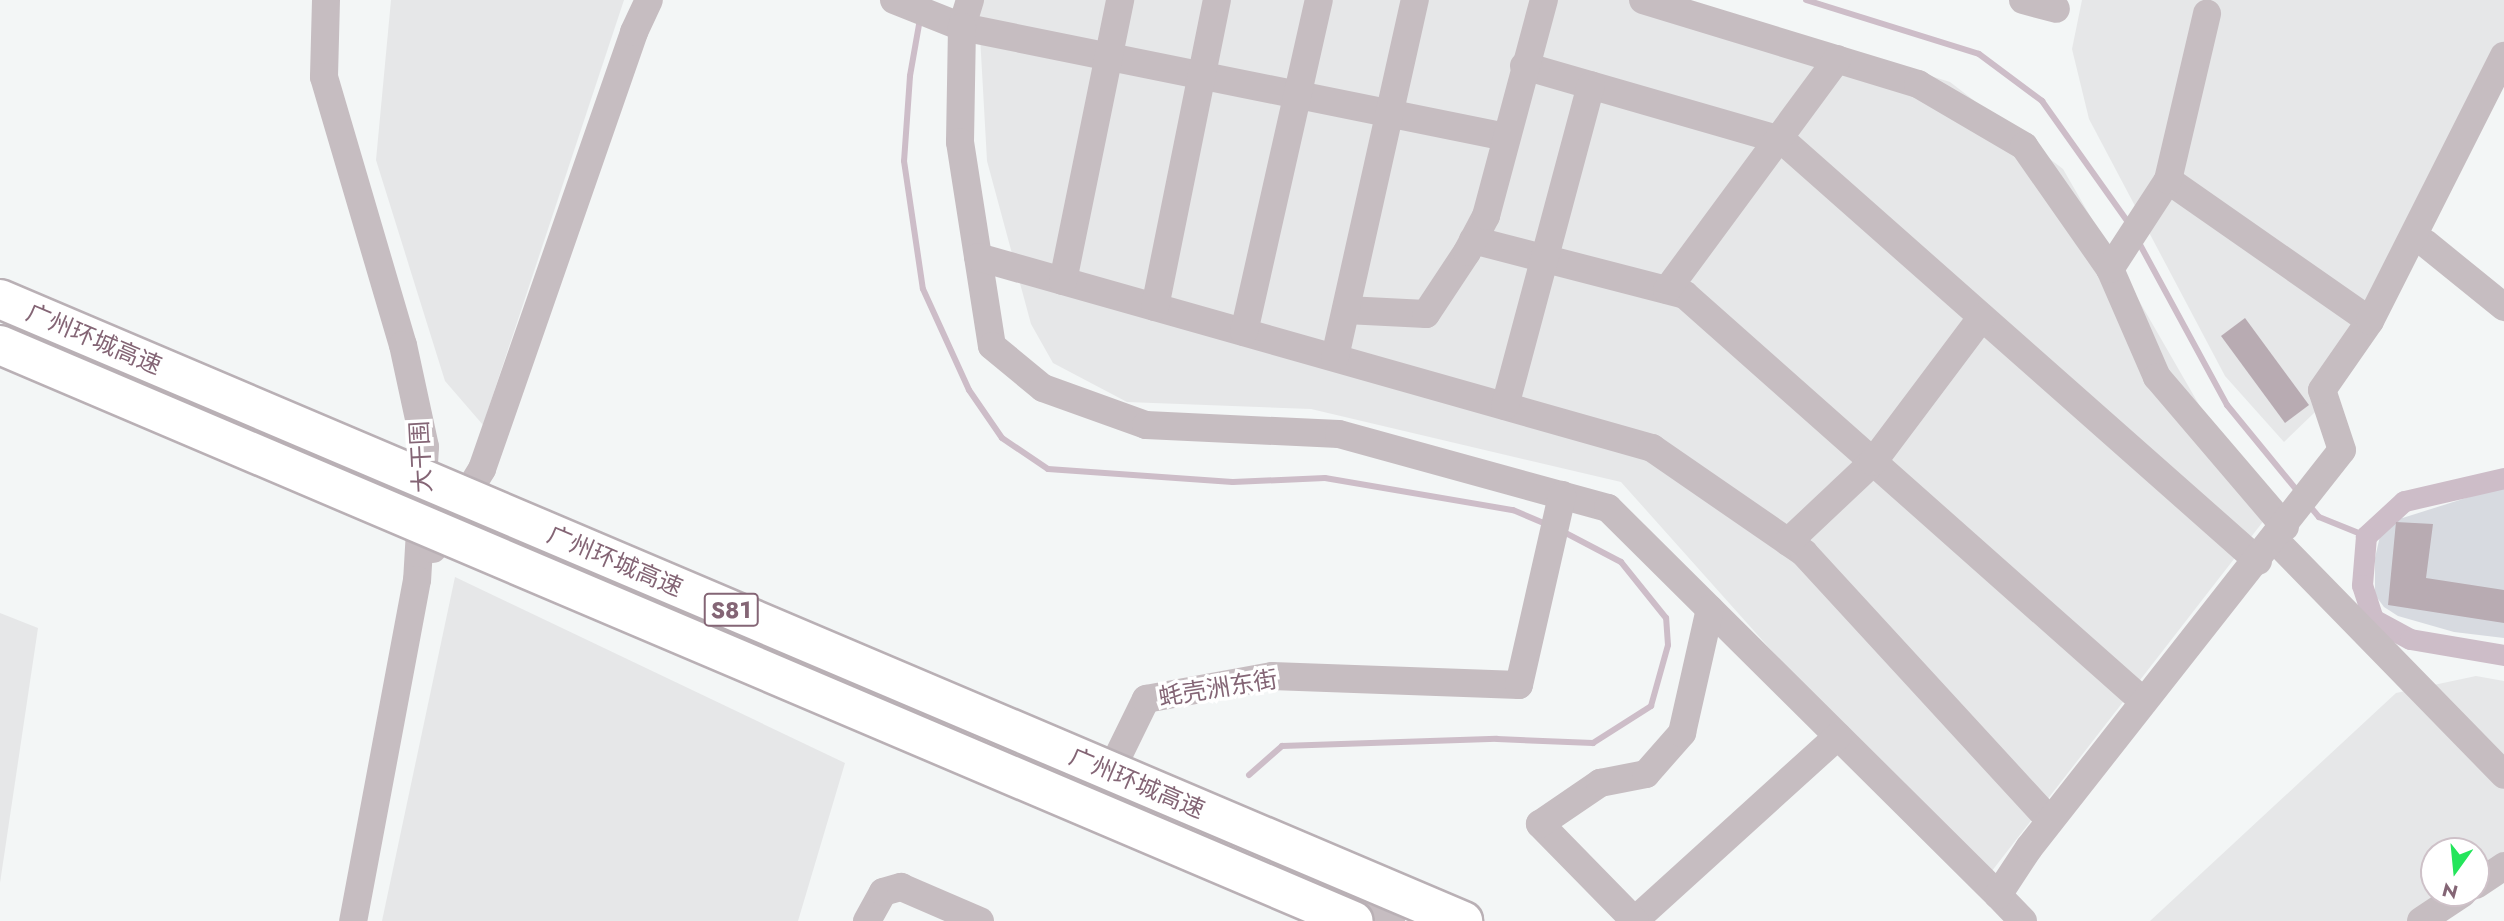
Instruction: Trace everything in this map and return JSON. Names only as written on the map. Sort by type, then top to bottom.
[{"type":"highway","name":"广州环城高速","points":[[0,299],[1463,921]]},
{"type":"highway","name":"广州环城高速","points":[[0,345],[1354,921]]},
{"type":"street","name":"大干围","points":[[326,0],[324,77],[420,416],[425,467],[417,580],[353,921]]},
{"type":"street","points":[[417,580],[482,469],[634,32],[649,0]]},
{"type":"street","points":[[894,0],[958,25],[1506,137]]},
{"type":"street","points":[[970,0],[958,25],[960,142],[992,346],[1043,388],[1146,425],[1339,434],[1558,517],[1608,508],[2023,921]]},
{"type":"street","points":[[1063,281],[1120,0]]},
{"type":"street","points":[[1155,307],[1217,0]]},
{"type":"street","points":[[1244,332],[1319,0]]},
{"type":"street","points":[[1335,357],[1415,0]]},
{"type":"street","points":[[1346,310],[1426,314],[1486,216],[1524,66],[1544,0]]},
{"type":"street","points":[[1643,0],[1918,84],[2024,146],[2117,260],[2157,376],[2273,543]]},
{"type":"street","points":[[2023,0],[2056,9]]},
{"type":"street","points":[[2117,260],[2147,217],[2168,180],[2207,14]]},
{"type":"street","points":[[1998,895],[2049,819],[2273,543],[2342,450],[2322,390],[2370,321],[2504,56]]},
{"type":"street","points":[[1667,290],[1837,60]]},
{"type":"street","points":[[1524,66],[1778,139],[1982,317],[2273,543],[2504,775]]},
{"type":"street","points":[[1505,406],[1591,85]]},
{"type":"street","points":[[2357,373],[2504,93]]},
{"type":"street","points":[[2168,180],[2370,321]]},
{"type":"street","points":[[1473,240],[1685,295],[2143,701]]},
{"type":"street","points":[[2425,243],[2504,307]]},
{"type":"street","points":[[978,257],[1652,448],[1804,553],[2049,819]]},
{"type":"street","points":[[1788,542],[1873,462],[1982,317]]},
{"type":"street","name":"蚝壳洲东街","points":[[1391,921],[1099,795],[1146,699],[1272,676],[1519,685],[1558,517]]},
{"type":"street","points":[[1710,609],[1682,733],[1646,775],[1600,783],[1539,824],[1634,921],[1838,736]]},
{"type":"street","points":[[867,921],[883,892],[901,887],[980,921]]},
{"type":"street","points":[[2421,921],[2442,907]]},
{"type":"shaded area","points":[[391,0],[624,0],[483,425],[445,381],[376,160]]},
{"type":"shaded area","points":[[978,0],[1686,0],[1950,82],[2063,169],[2265,519],[1981,885],[1621,482],[1311,409],[1127,402],[1053,363],[1031,324],[987,161]]},
{"type":"shaded area","points":[[2082,0],[2504,0],[2504,73],[2340,388],[2284,442],[2225,376],[2089,119],[2072,49]]},
{"type":"shaded area","points":[[2504,486],[2504,638],[2454,632],[2398,616],[2384,607],[2375,595],[2375,558],[2380,536],[2393,521]]},
{"type":"shaded area","points":[[455,577],[845,763],[798,921],[382,921]]},
{"type":"shaded area","points":[[0,613],[38,628],[0,883]]},
{"type":"shaded area","points":[[2476,676],[2504,681],[2504,859],[2490,868],[2490,837],[2420,837],[2420,907],[2432,907],[2411,921],[2150,921],[2396,693]]},
{"type":"building","points":[[2245,318],[2309,405],[2285,423],[2221,336]]},
{"type":"building","points":[[2396,522],[2433,524],[2426,578],[2504,590],[2504,623],[2388,605]]},
{"type":"waterway","points":[[1806,0],[1979,54],[2042,101],[2130,225]]},
{"type":"waterway","points":[[920,19],[910,76],[904,161],[923,289],[969,390],[1002,438],[1048,469],[1233,482],[1325,478],[1513,510],[1549,525]]},
{"type":"waterway","points":[[2138,241],[2227,405],[2299,493]]},
{"type":"waterway","points":[[2504,478],[2404,501],[2366,536],[2362,585],[2373,619],[2410,639],[2504,655]]},
{"type":"waterway","points":[[2308,504],[2319,517],[2366,536]]},
{"type":"waterway","points":[[1249,775],[1282,746],[1497,739],[1593,743],[1651,706],[1668,645],[1666,618],[1621,562],[1562,531]]}]
